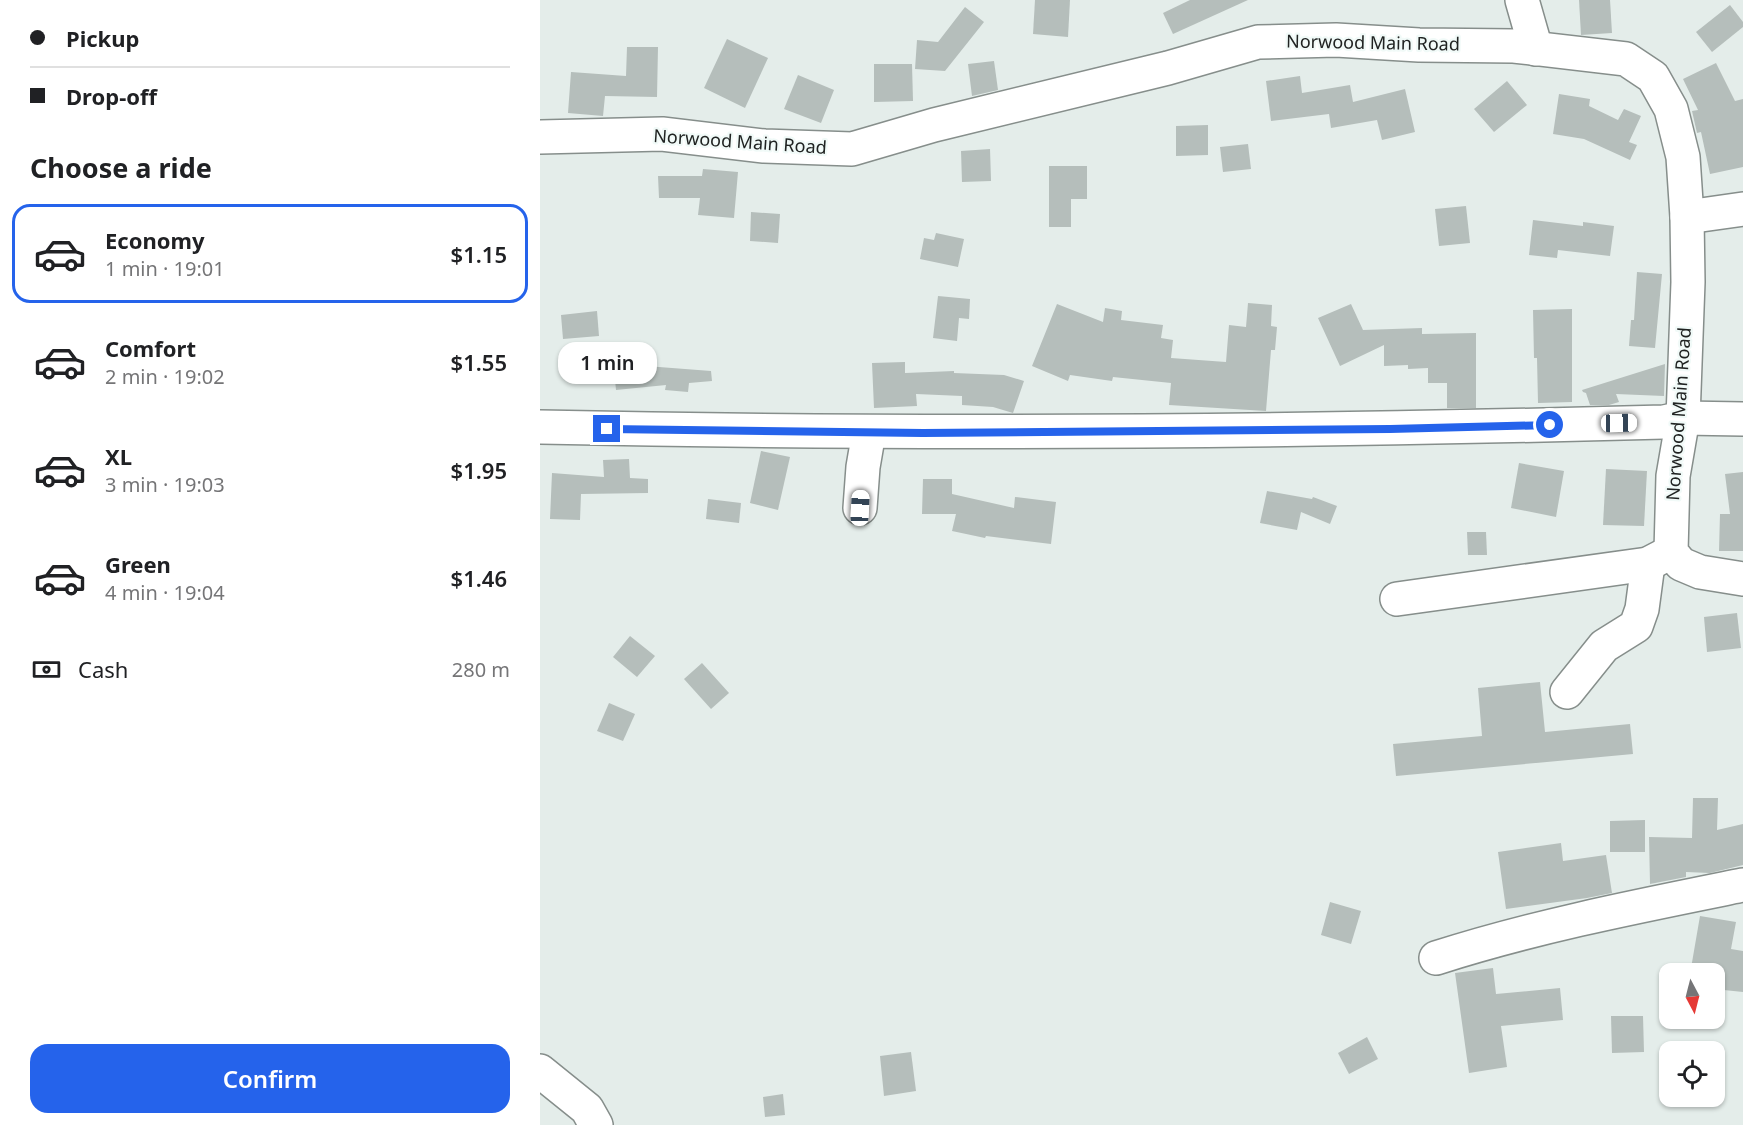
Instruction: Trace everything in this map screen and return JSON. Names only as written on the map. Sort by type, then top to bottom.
[{"type":"street","points":[[1522,0],[1536,49]]},
{"type":"street","name":"Norwood Main Road","points":[[540,137],[662,134],[764,146],[852,149],[934,125],[1168,68],[1258,42],[1336,40],[1419,45],[1514,46],[1626,59],[1653,77],[1671,109],[1683,157],[1688,282],[1683,418],[1660,558],[1636,626],[1605,646],[1567,692]]},
{"type":"street","points":[[1687,217],[1743,209]]},
{"type":"street","points":[[540,428],[869,432],[1390,429],[1664,422],[1683,418],[1743,419]]},
{"type":"street","points":[[860,508],[863,467],[869,432]]},
{"type":"street","points":[[1397,599],[1660,558],[1700,572],[1743,579]]},
{"type":"street","points":[[1436,958],[1556,924],[1743,885]]},
{"type":"street","points":[[540,1071],[587,1109],[596,1125]]},
{"type":"building","points":[[1035,0],[1070,0],[1068,37],[1033,34]]},
{"type":"building","points":[[1190,0],[1248,0],[1173,34],[1163,13]]},
{"type":"building","points":[[1579,0],[1610,0],[1612,33],[1581,35]]},
{"type":"building","points":[[1730,5],[1743,22],[1743,27],[1712,52],[1696,32]]},
{"type":"building","points":[[965,7],[984,22],[945,71],[915,69],[917,40],[938,42]]},
{"type":"building","points":[[727,39],[768,58],[745,108],[704,88]]},
{"type":"building","points":[[627,47],[658,47],[657,97],[605,96],[603,116],[568,113],[571,72],[626,76]]},
{"type":"building","points":[[994,61],[998,90],[972,96],[968,64]]},
{"type":"building","points":[[1716,63],[1735,101],[1743,99],[1743,167],[1710,174],[1701,132],[1697,133],[1692,111],[1698,110],[1683,79]]},
{"type":"building","points":[[874,64],[912,64],[913,101],[874,102]]},
{"type":"building","points":[[798,75],[834,90],[821,123],[784,109]]},
{"type":"building","points":[[1300,76],[1302,93],[1350,85],[1353,102],[1405,89],[1415,132],[1382,140],[1377,120],[1331,128],[1329,114],[1271,121],[1266,81]]},
{"type":"building","points":[[1507,81],[1527,105],[1494,132],[1474,109]]},
{"type":"building","points":[[1559,94],[1590,99],[1589,106],[1618,120],[1624,109],[1641,116],[1629,142],[1637,145],[1630,160],[1584,139],[1553,134]]},
{"type":"building","points":[[1208,125],[1208,155],[1176,156],[1176,126]]},
{"type":"building","points":[[1248,144],[1251,169],[1223,172],[1220,147]]},
{"type":"building","points":[[990,149],[991,181],[962,182],[961,151]]},
{"type":"building","points":[[1049,166],[1087,166],[1087,199],[1071,199],[1071,227],[1049,227]]},
{"type":"building","points":[[703,169],[738,172],[734,218],[698,215],[700,198],[659,198],[658,176],[702,176]]},
{"type":"building","points":[[1466,206],[1470,243],[1439,246],[1435,209]]},
{"type":"building","points":[[751,212],[780,214],[778,243],[750,241]]},
{"type":"building","points":[[1533,220],[1583,226],[1583,222],[1614,226],[1610,256],[1558,250],[1557,258],[1529,255]]},
{"type":"building","points":[[936,233],[964,239],[958,267],[920,259],[924,238],[934,240]]},
{"type":"building","points":[[1637,272],[1662,274],[1655,348],[1629,346],[1631,320],[1634,320]]},
{"type":"building","points":[[938,296],[970,299],[969,319],[959,318],[957,341],[933,338]]},
{"type":"building","points":[[1248,303],[1272,305],[1271,326],[1277,327],[1275,350],[1271,350],[1266,411],[1169,405],[1171,383],[1113,377],[1112,381],[1070,375],[1068,381],[1032,366],[1057,304],[1103,322],[1105,308],[1122,311],[1121,320],[1163,325],[1161,338],[1173,340],[1171,358],[1226,362],[1229,325],[1246,327]]},
{"type":"building","points":[[1351,304],[1363,330],[1422,328],[1422,334],[1476,333],[1476,408],[1447,408],[1447,383],[1428,383],[1428,368],[1408,369],[1408,365],[1384,366],[1384,345],[1340,366],[1318,318]]},
{"type":"building","points":[[1572,309],[1572,402],[1538,403],[1533,310]]},
{"type":"building","points":[[597,311],[599,336],[563,339],[561,315]]},
{"type":"building","points":[[644,346],[646,366],[711,371],[712,381],[689,383],[688,392],[665,390],[666,385],[616,390],[612,349]]},
{"type":"building","points":[[905,362],[905,373],[954,371],[954,373],[1004,375],[1024,381],[1013,413],[993,407],[962,405],[962,396],[916,394],[917,406],[874,408],[872,363]]},
{"type":"building","points":[[1665,364],[1664,396],[1616,394],[1619,402],[1609,405],[1590,405],[1586,393],[1582,390]]},
{"type":"building","points":[[761,451],[790,457],[778,510],[750,503]]},
{"type":"building","points":[[629,459],[630,478],[648,479],[648,493],[581,494],[580,520],[550,519],[552,473],[604,477],[603,460]]},
{"type":"building","points":[[1519,463],[1564,471],[1556,517],[1511,508]]},
{"type":"building","points":[[1606,469],[1647,471],[1644,526],[1603,525]]},
{"type":"building","points":[[1743,472],[1743,551],[1719,551],[1720,514],[1730,514],[1725,474]]},
{"type":"building","points":[[923,479],[952,479],[952,494],[1014,508],[1015,497],[1056,502],[1051,544],[986,536],[985,538],[952,531],[956,514],[922,514]]},
{"type":"building","points":[[1267,491],[1312,499],[1313,497],[1337,506],[1330,524],[1301,512],[1297,530],[1260,523]]},
{"type":"building","points":[[708,499],[741,503],[739,523],[706,519]]},
{"type":"building","points":[[1467,532],[1486,532],[1487,555],[1468,555]]},
{"type":"building","points":[[1737,613],[1741,648],[1707,652],[1704,617]]},
{"type":"building","points":[[630,636],[655,656],[637,677],[613,657]]},
{"type":"building","points":[[702,663],[729,693],[711,709],[684,679]]},
{"type":"building","points":[[1540,682],[1545,732],[1630,724],[1633,754],[1396,776],[1393,744],[1482,736],[1478,688]]},
{"type":"building","points":[[609,703],[635,714],[623,741],[597,731]]},
{"type":"building","points":[[1693,798],[1718,798],[1717,830],[1743,824],[1743,865],[1710,873],[1686,872],[1686,877],[1650,884],[1649,837],[1692,838]]},
{"type":"building","points":[[1645,820],[1645,852],[1610,852],[1610,821]]},
{"type":"building","points":[[1561,843],[1563,861],[1606,855],[1612,893],[1506,909],[1498,852]]},
{"type":"building","points":[[1330,902],[1361,911],[1351,944],[1321,935]]},
{"type":"building","points":[[1700,916],[1736,922],[1731,949],[1743,951],[1743,992],[1725,990],[1725,963],[1692,963]]},
{"type":"building","points":[[1493,968],[1496,994],[1560,988],[1563,1020],[1501,1026],[1507,1067],[1469,1073],[1455,973]]},
{"type":"building","points":[[1611,1016],[1643,1016],[1644,1052],[1612,1053]]},
{"type":"building","points":[[1367,1037],[1378,1059],[1349,1074],[1338,1053]]},
{"type":"building","points":[[911,1052],[916,1091],[884,1096],[880,1056]]},
{"type":"building","points":[[783,1094],[785,1115],[765,1117],[763,1097]]},
{"type":"route","points":[[607,429],[923,433],[1390,429],[1550,425]]}]
